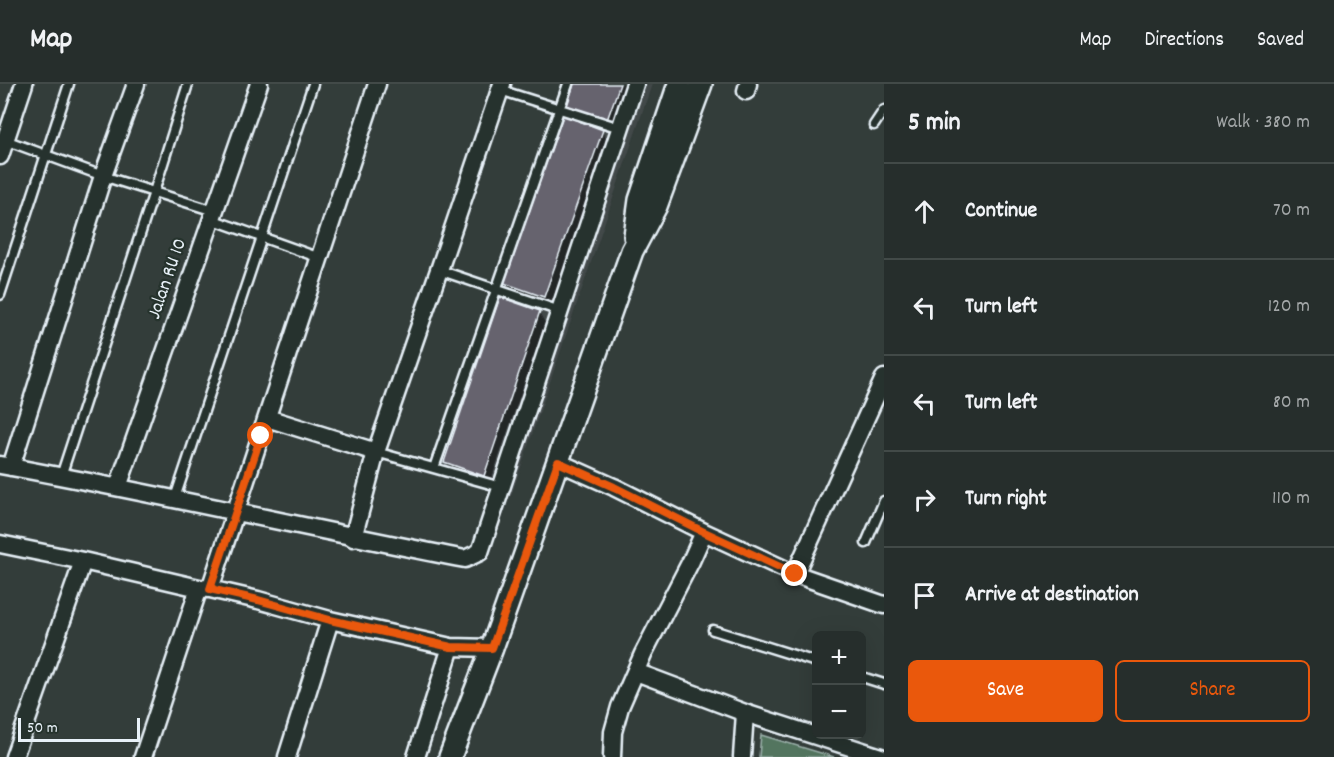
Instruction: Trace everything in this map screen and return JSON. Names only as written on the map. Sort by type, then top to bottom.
[{"type":"street","points":[[3,148],[24,84]]},
{"type":"street","points":[[136,84],[5,466],[175,498],[234,516],[465,559],[480,552],[635,84]]},
{"type":"street","name":"Jalan RU 10","points":[[118,487],[259,84]]},
{"type":"street","points":[[143,757],[204,588],[217,564],[234,516],[377,84]]},
{"type":"street","points":[[632,251],[640,200],[679,84]]},
{"type":"street","points":[[450,757],[492,648],[632,251],[656,206],[700,84]]},
{"type":"street","points":[[353,537],[376,452],[501,87]]},
{"type":"street","points":[[795,574],[884,378]]},
{"type":"street","points":[[267,418],[376,452]]},
{"type":"street","points":[[558,462],[795,574],[884,605]]},
{"type":"street","points":[[612,757],[613,732],[621,707],[647,646],[704,532]]},
{"type":"street","points":[[0,544],[258,600],[330,620],[451,647],[492,648]]},
{"type":"street","points":[[14,757],[83,561]]},
{"type":"street","points":[[286,757],[330,620]]},
{"type":"street","points":[[416,757],[451,647]]},
{"type":"street","points":[[636,672],[745,713],[881,757]]},
{"type":"street","points":[[742,757],[745,713]]},
{"type":"lane","points":[[0,295],[69,84]]},
{"type":"lane","points":[[61,476],[188,84]]},
{"type":"lane","points":[[175,498],[312,84]]},
{"type":"lane","points":[[434,468],[568,84]]},
{"type":"lane","points":[[501,87],[559,109],[620,128]]},
{"type":"lane","points":[[874,124],[884,110]]},
{"type":"lane","points":[[3,148],[46,155],[154,192],[261,237],[320,258]]},
{"type":"lane","points":[[440,270],[560,311]]},
{"type":"lane","points":[[376,452],[501,487]]},
{"type":"lane","points":[[866,543],[884,501]]},
{"type":"lane","points":[[713,630],[812,661]]},
{"type":"lane","points":[[866,679],[884,684]]},
{"type":"shaded area","points":[[574,84],[652,84],[511,496],[441,472]]},
{"type":"green space","points":[[761,735],[834,757],[759,757]]},
{"type":"building","points":[[574,84],[620,84],[607,120],[567,106]]},
{"type":"building","points":[[563,115],[603,130],[544,297],[504,283]]},
{"type":"building","points":[[500,297],[540,311],[484,476],[444,462]]},
{"type":"route","points":[[261,436],[210,589],[330,620],[451,647],[492,648],[558,462],[795,574]]}]
